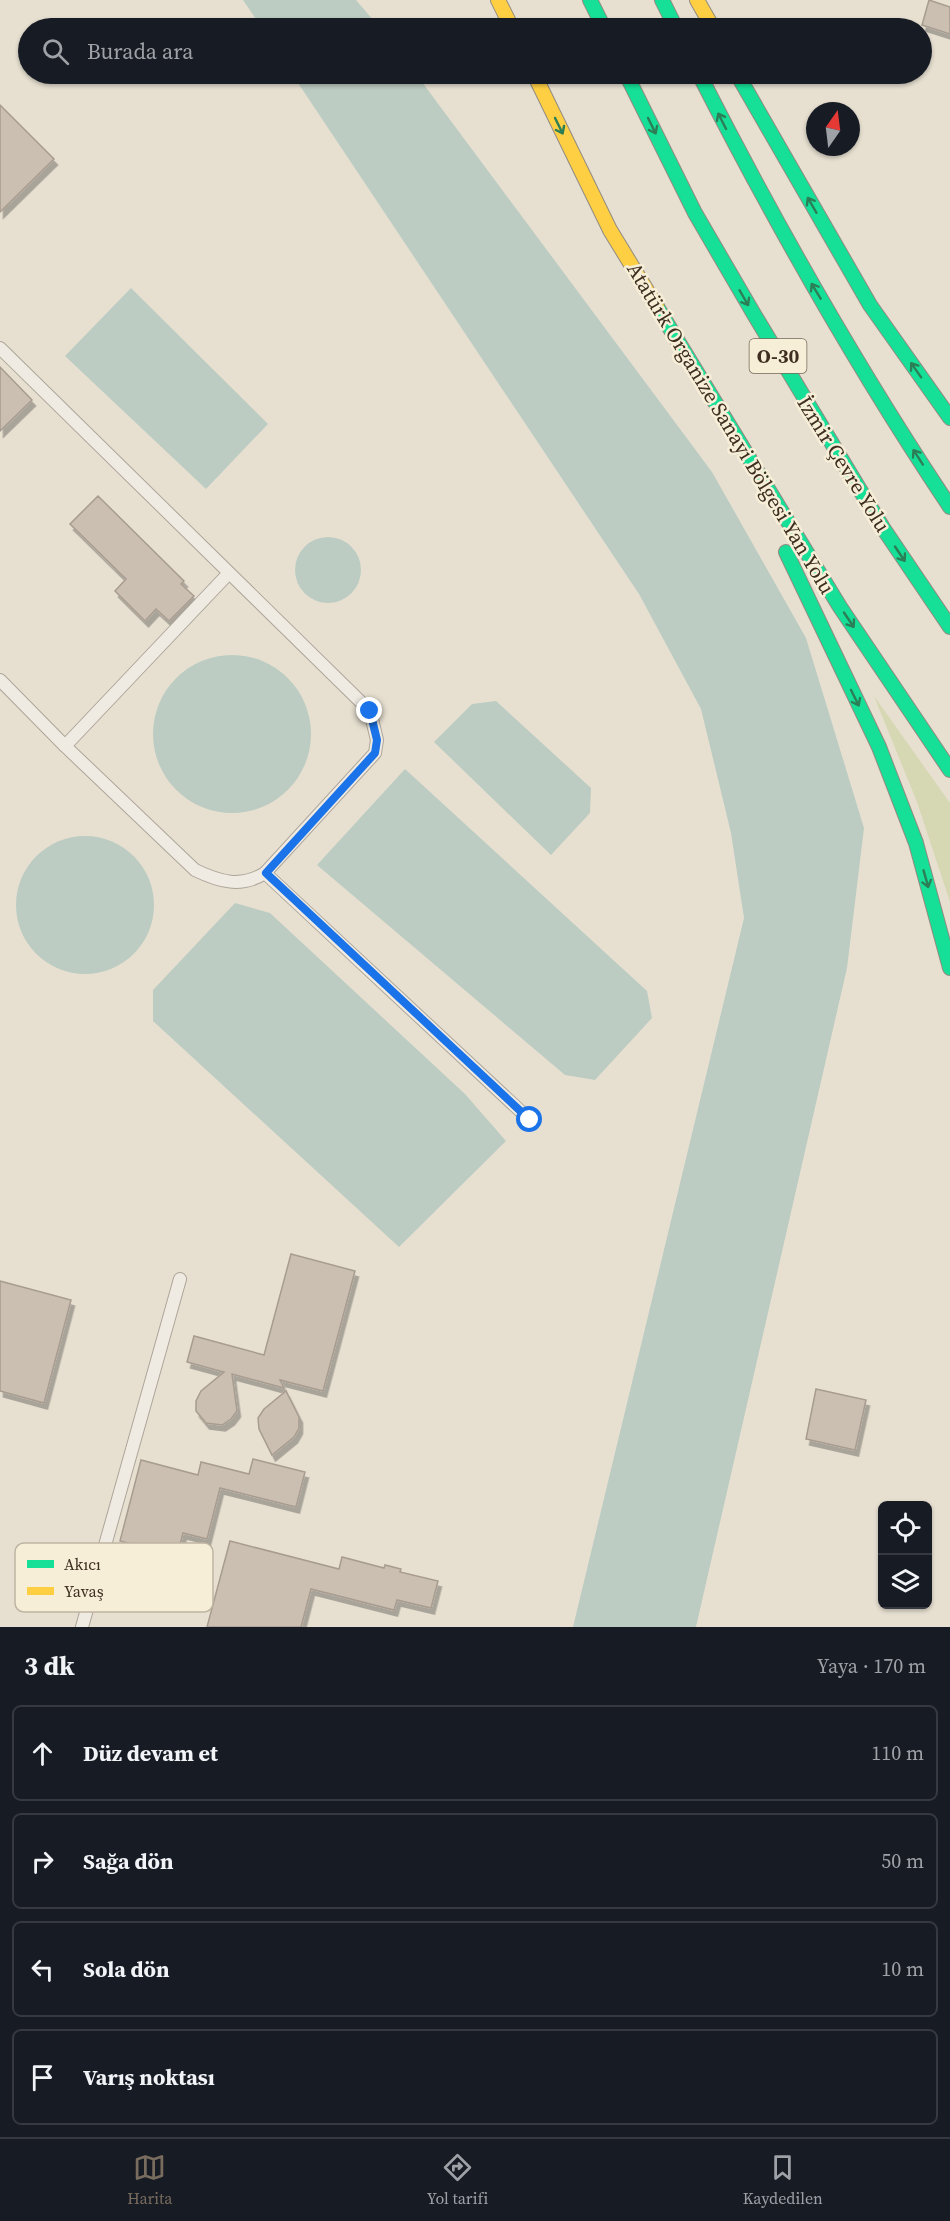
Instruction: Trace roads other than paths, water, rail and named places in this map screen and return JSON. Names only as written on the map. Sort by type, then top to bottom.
[{"type":"main road","points":[[498,0],[507,18]]},
{"type":"main road","points":[[590,0],[599,18]]},
{"type":"main road","points":[[662,0],[671,18]]},
{"type":"main road","points":[[698,0],[708,18]]},
{"type":"main road","name":"Atatürk Organize Sanayi Bölgesi Yan Yolu","points":[[539,84],[610,231],[840,607],[950,770]]},
{"type":"main road","name":"İzmir Çevre Yolu","points":[[631,84],[695,213],[755,316],[871,509],[950,627]]},
{"type":"main road","points":[[704,84],[747,171],[812,284],[950,507]]},
{"type":"main road","points":[[743,84],[870,305],[950,418]]},
{"type":"main road","points":[[735,435],[778,534],[879,747],[916,843],[950,968]]},
{"type":"lane","points":[[0,348],[370,711],[377,740],[375,753],[266,873],[253,880],[240,883],[214,879],[195,870],[65,746],[0,680]]},
{"type":"lane","points":[[65,746],[229,573]]},
{"type":"lane","points":[[266,873],[530,1120]]},
{"type":"lane","points":[[106,1543],[180,1279]]},
{"type":"lane","points":[[82,1627],[86,1612]]}]
